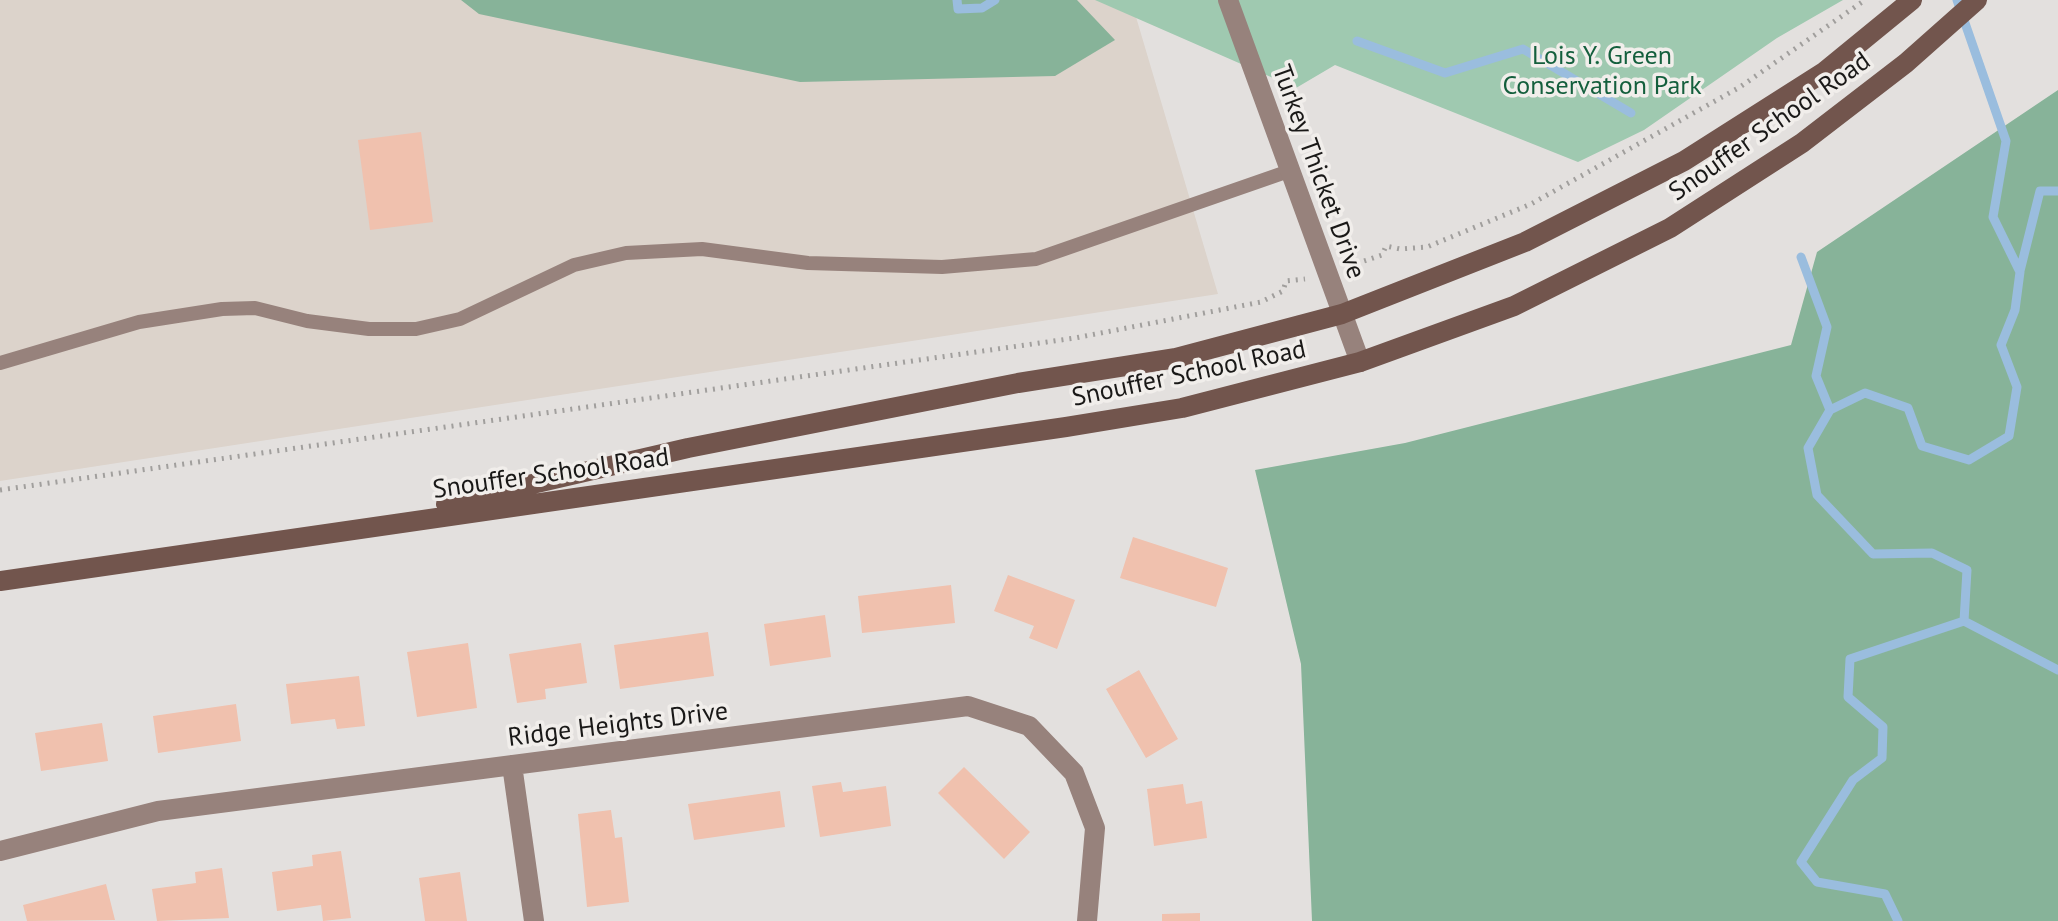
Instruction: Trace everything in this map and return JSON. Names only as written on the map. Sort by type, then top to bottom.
[{"type":"main road","name":"Snouffer School Road","points":[[0,581],[1066,427],[1182,408],[1360,362],[1514,306],[1670,228],[1780,159],[1906,63],[1977,0]]},
{"type":"main road","name":"Snouffer School Road","points":[[313,534],[688,448],[1018,383],[1176,358],[1342,314],[1525,242],[1684,161],[1824,72],[1905,7]]},
{"type":"street","name":"Turkey Thicket Drive","points":[[1228,0],[1360,362]]},
{"type":"street","name":"Ridge Heights Drive","points":[[0,851],[158,811],[968,706],[1029,726],[1074,773],[1095,828],[1087,921]]},
{"type":"street","points":[[512,765],[534,921]]},
{"type":"lane","points":[[0,363],[139,322],[222,309],[255,308],[307,321],[369,329],[416,329],[460,319],[574,265],[626,253],[702,249],[808,263],[942,267],[1036,259],[1289,171]]},
{"type":"path","points":[[1382,255],[1386,246],[1400,249],[1427,247],[1531,204],[1740,87],[1865,0]]},
{"type":"path","points":[[0,490],[1075,338],[1261,302],[1283,291],[1286,281],[1296,282]]},
{"type":"shaded area","points":[[0,0],[1131,0],[1218,294],[0,481]]},
{"type":"green space","points":[[461,0],[1077,0],[1115,40],[1055,76],[800,82],[479,14]]},
{"type":"green space","name":"Lois Y. Green Conservation Park","points":[[1095,0],[1843,0],[1777,38],[1644,130],[1578,162],[1335,65],[1296,88]]},
{"type":"green space","points":[[2058,90],[2058,921],[1312,921],[1301,664],[1255,470],[1405,443],[1791,345],[1817,252]]},
{"type":"building","points":[[421,132],[433,222],[370,230],[358,140]]},
{"type":"building","points":[[1133,537],[1228,568],[1216,607],[1120,578]]},
{"type":"building","points":[[1008,575],[1075,600],[1057,649],[1029,638],[1034,626],[994,611]]},
{"type":"building","points":[[951,585],[955,623],[862,633],[858,596]]},
{"type":"building","points":[[825,615],[831,657],[770,666],[764,624]]},
{"type":"building","points":[[708,632],[714,676],[620,689],[614,645]]},
{"type":"building","points":[[468,643],[477,708],[417,717],[407,652]]},
{"type":"building","points":[[581,643],[587,683],[545,689],[546,699],[517,703],[509,654]]},
{"type":"building","points":[[1139,670],[1178,739],[1146,758],[1106,689]]},
{"type":"building","points":[[359,676],[365,726],[337,729],[335,719],[291,724],[286,684]]},
{"type":"building","points":[[236,704],[241,741],[158,753],[153,716]]},
{"type":"building","points":[[102,723],[108,761],[41,771],[35,733]]},
{"type":"building","points":[[964,767],[1030,832],[1004,859],[938,793]]},
{"type":"building","points":[[841,782],[843,792],[886,786],[891,826],[820,837],[812,786]]},
{"type":"building","points":[[1183,784],[1186,804],[1202,801],[1207,838],[1154,846],[1147,789]]},
{"type":"building","points":[[780,791],[785,827],[694,840],[688,804]]},
{"type":"building","points":[[611,810],[615,838],[622,837],[629,902],[587,907],[578,814]]},
{"type":"building","points":[[341,851],[351,918],[323,921],[321,905],[277,911],[272,872],[313,866],[312,855]]},
{"type":"building","points":[[222,868],[229,918],[157,921],[152,889],[196,883],[195,872]]},
{"type":"building","points":[[460,872],[467,921],[425,921],[419,878]]},
{"type":"building","points":[[106,884],[115,920],[27,921],[23,905]]},
{"type":"building","points":[[1200,913],[1200,921],[1162,921],[1162,914]]},
{"type":"waterway","points":[[957,0],[958,9],[982,8],[995,0]]},
{"type":"waterway","points":[[1898,921],[1885,894],[1817,882],[1801,862],[1853,780],[1882,758],[1883,727],[1848,697],[1850,659],[1964,621],[1967,570],[1932,553],[1873,554],[1817,495],[1808,448],[1830,410],[1865,393],[1908,408],[1922,446],[1969,460],[2009,436],[2017,387],[2001,345],[2015,310],[2020,272],[1993,217],[2006,141],[1957,0]]},
{"type":"waterway","points":[[1357,41],[1445,73],[1523,49],[1631,113]]},
{"type":"waterway","points":[[2020,271],[2040,191],[2058,191]]},
{"type":"waterway","points":[[1801,257],[1827,327],[1816,376],[1830,410]]},
{"type":"waterway","points":[[1964,621],[2058,670]]}]
